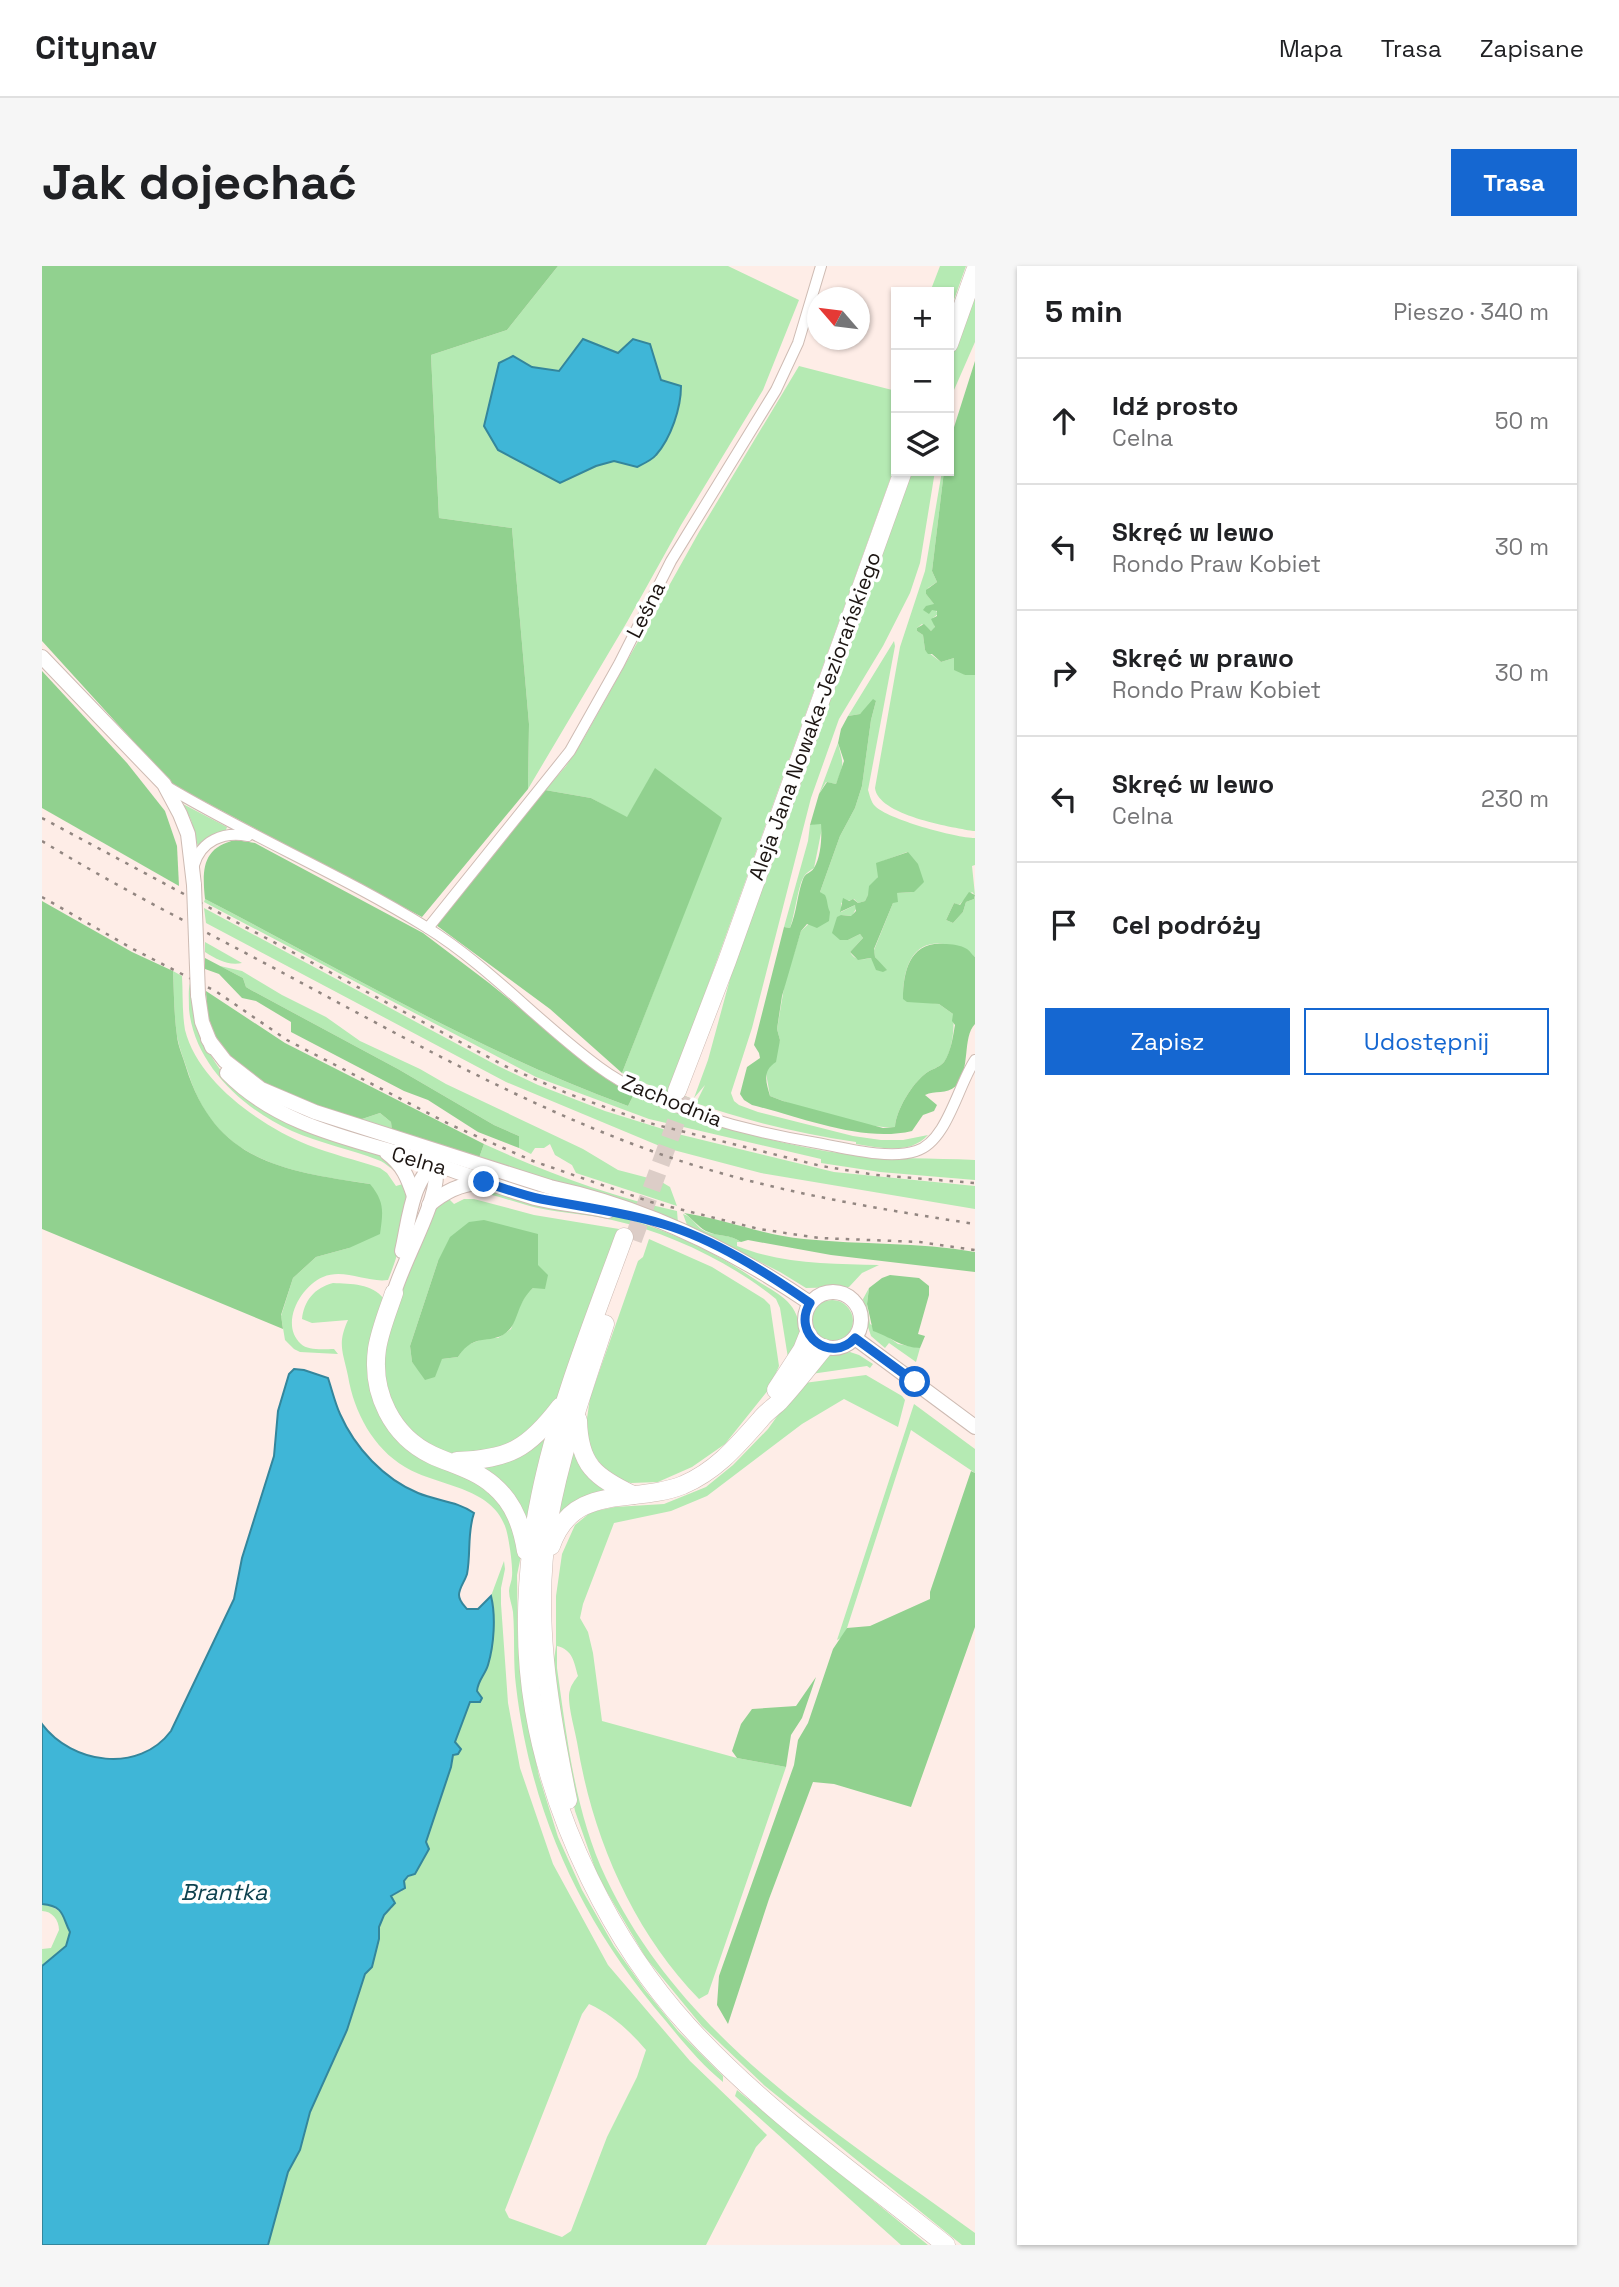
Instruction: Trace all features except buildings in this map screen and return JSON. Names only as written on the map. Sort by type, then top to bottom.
[{"type":"main road","points":[[954,330],[975,271]]},
{"type":"main road","name":"Aleja Jana Nowaka-Jeziorańskiego","points":[[681,1093],[901,476]]},
{"type":"main road","points":[[629,1239],[540,1497],[536,1574],[548,1694],[583,1865],[598,1897],[644,1974],[690,2028],[776,2109],[946,2245]]},
{"type":"main road","points":[[395,1288],[377,1350],[377,1382],[383,1402],[398,1429],[413,1443],[494,1486],[508,1501],[520,1524],[536,1574]]},
{"type":"main road","points":[[761,1418],[771,1396],[802,1350],[808,1335]]},
{"type":"main road","points":[[536,1574],[557,1530],[573,1511],[601,1499],[668,1490],[708,1472],[736,1448],[824,1348]]},
{"type":"main road","points":[[452,1462],[488,1460],[509,1454],[542,1431],[572,1401]]},
{"type":"main road","points":[[572,1401],[583,1454],[598,1476],[633,1496]]},
{"type":"street","name":"Leśna","points":[[428,928],[570,751],[619,664],[671,561],[776,390],[798,343],[821,266]]},
{"type":"street","points":[[42,657],[164,784],[188,834],[194,865]]},
{"type":"street","points":[[164,784],[267,842]]},
{"type":"street","points":[[194,865],[197,853],[222,836],[236,833],[267,842]]},
{"type":"street","name":"Zachodnia","points":[[267,842],[428,928],[477,965],[598,1067],[639,1091],[728,1124],[781,1137],[880,1153],[902,1154],[922,1149],[933,1139],[948,1116],[975,1060]]},
{"type":"street","name":"Celna","points":[[194,865],[198,995],[208,1039],[224,1070],[261,1103],[312,1127],[484,1182],[538,1198],[664,1224]]},
{"type":"street","name":"Celna","points":[[208,1039],[225,1061],[261,1089],[314,1112],[550,1187],[584,1195],[664,1224],[747,1262],[810,1303]]},
{"type":"street","points":[[395,1288],[436,1181],[433,1164],[422,1150],[408,1142]]},
{"type":"street","points":[[383,1150],[400,1164],[408,1176],[414,1196]]},
{"type":"street","points":[[395,1288],[414,1196],[423,1176],[433,1164],[442,1159],[463,1159]]},
{"type":"street","points":[[429,1205],[450,1189],[484,1182]]},
{"type":"street","points":[[829,1292],[838,1292],[856,1302],[861,1315],[860,1329],[855,1338],[839,1349],[824,1348],[815,1343],[808,1335],[804,1322],[810,1303],[829,1292]]},
{"type":"street","points":[[855,1338],[975,1427]]},
{"type":"green space","points":[[42,266],[558,266],[507,330],[431,355],[439,518],[512,528],[529,724],[528,789],[422,917],[173,785],[42,641]]},
{"type":"green space","points":[[558,266],[728,266],[799,300],[763,390],[681,525],[528,789],[529,724],[512,528],[439,518],[431,355],[507,330]]},
{"type":"green space","points":[[940,266],[966,266],[954,300],[954,287],[932,287]]},
{"type":"green space","points":[[975,290],[975,342],[954,390],[954,349]]},
{"type":"green space","points":[[975,361],[975,675],[965,675],[954,670],[954,658],[941,662],[928,654],[923,635],[917,631],[917,628],[924,624],[931,631],[935,627],[931,619],[937,616],[937,611],[932,610],[929,614],[923,610],[934,604],[926,590],[937,582],[932,571],[943,476],[954,476],[954,427]]},
{"type":"green space","points":[[799,366],[891,390],[891,476],[669,1089],[697,1101],[705,1085],[694,1098],[708,1060],[736,957],[908,476],[934,476],[920,563],[910,593],[883,646],[839,719],[811,798],[752,1028],[731,1093],[739,1105],[758,1112],[853,1136],[903,1140],[928,1135],[913,1145],[885,1148],[856,1144],[766,1124],[707,1107],[622,1073],[721,818],[655,769],[627,818],[591,798],[545,790],[566,766],[584,738],[699,532]]},
{"type":"green space","points":[[941,476],[943,476],[932,571],[937,582],[928,588],[926,594],[935,605],[931,606],[932,610],[935,609],[938,614],[933,618],[935,628],[931,631],[922,624],[917,631],[923,635],[925,650],[941,662],[954,658],[965,675],[975,675],[975,831],[933,823],[901,812],[888,806],[875,788],[900,647],[925,571]]},
{"type":"green space","points":[[894,641],[868,790],[872,801],[882,811],[907,822],[975,838],[975,865],[972,866],[975,895],[972,892],[959,905],[954,903],[946,920],[953,923],[963,912],[966,902],[975,896],[975,957],[945,944],[922,947],[908,966],[904,980],[903,998],[939,1004],[953,1014],[951,1046],[944,1062],[920,1078],[910,1091],[898,1113],[895,1127],[851,1121],[770,1096],[766,1073],[780,1040],[777,1029],[785,982],[801,931],[827,907],[820,892],[862,786],[876,701],[860,714],[848,716]],"holes":[[[907,852],[919,870],[914,892],[897,893],[874,950],[875,957],[886,971],[871,958],[859,959],[850,952],[863,938],[860,934],[848,940],[841,915],[852,916],[857,907],[855,905],[841,912],[841,903],[854,899],[858,903],[865,901],[883,861]]]},
{"type":"green space","points":[[42,671],[127,763],[165,811],[177,846],[179,886],[42,808]]},
{"type":"green space","points":[[873,699],[876,701],[862,786],[820,892],[826,897],[830,912],[829,921],[817,928],[807,924],[801,931],[782,996],[776,1062],[766,1077],[770,1096],[883,1128],[895,1127],[898,1113],[910,1091],[920,1078],[942,1064],[946,1058],[955,1025],[952,1021],[953,1014],[939,1004],[907,1002],[903,999],[907,968],[917,952],[924,947],[944,944],[965,948],[975,957],[975,1024],[969,1037],[961,1079],[956,1086],[948,1090],[925,1095],[937,1105],[934,1111],[923,1115],[912,1131],[893,1134],[852,1131],[811,1122],[752,1105],[740,1094],[747,1067],[760,1058],[754,1045],[784,927],[790,928],[803,879],[814,868],[818,858],[821,824],[810,825],[819,794],[827,782],[836,784],[844,761],[838,743],[848,716],[860,714]]},
{"type":"green space","points":[[838,743],[842,763],[839,777],[836,784],[826,782],[819,794]]},
{"type":"green space","points":[[655,768],[722,818],[622,1073],[550,1009],[436,925],[545,790],[591,798],[627,817]]},
{"type":"green space","points":[[183,804],[227,827],[226,830],[198,847],[191,820]]},
{"type":"green space","points":[[818,823],[822,828],[814,868],[803,879],[790,928],[784,927],[810,825]]},
{"type":"green space","points":[[236,840],[255,843],[423,933],[606,1078],[633,1096],[628,1106],[573,1085],[466,1036],[205,899],[205,869],[210,854],[225,843]]},
{"type":"green space","points":[[908,852],[918,864],[924,882],[914,892],[897,893],[898,902],[893,903],[874,949],[875,957],[887,970],[883,972],[876,970],[871,958],[858,960],[850,952],[863,938],[860,934],[848,940],[840,940],[832,933],[837,917],[851,916],[856,911],[855,905],[840,912],[843,898],[849,901],[853,899],[858,903],[865,901],[869,886],[878,877],[876,863]]},
{"type":"green space","points":[[969,892],[975,895],[974,899],[966,902],[963,912],[953,923],[946,920],[954,903],[960,905]]},
{"type":"green space","points":[[205,899],[466,1036],[573,1085],[628,1106],[633,1096],[738,1131],[819,1150],[878,1157],[975,1160],[975,1180],[880,1172],[821,1163],[821,1159],[649,1119],[536,1077],[204,902]]},
{"type":"green space","points":[[42,901],[132,952],[173,971],[179,1048],[199,1099],[215,1124],[234,1142],[256,1156],[281,1166],[309,1174],[370,1184],[378,1196],[382,1213],[380,1234],[349,1248],[316,1257],[293,1278],[281,1315],[283,1329],[42,1229]]},
{"type":"green space","points":[[204,908],[538,1085],[605,1111],[682,1135],[834,1172],[975,1186],[975,1209],[761,1173],[662,1147],[506,1082],[206,923]]},
{"type":"green space","points":[[205,942],[242,963],[227,963],[213,957],[205,952]]},
{"type":"green space","points":[[205,958],[243,978],[246,987],[251,990],[398,1069],[494,1125],[519,1136],[519,1148],[478,1132],[428,1100],[404,1091],[291,1032],[291,1022],[256,1001],[242,998],[219,974],[205,969]]},
{"type":"green space","points":[[220,966],[242,971],[326,1017],[360,1041],[583,1149],[618,1170],[660,1181],[670,1187],[677,1206],[576,1173],[572,1165],[555,1155],[550,1144],[544,1148],[535,1148],[531,1154],[519,1148],[519,1136],[494,1125],[398,1069],[251,990],[246,987],[243,978]]},
{"type":"green space","points":[[173,971],[182,976],[184,1023],[192,1049],[217,1084],[234,1100],[290,1137],[380,1168],[396,1186],[406,1183],[407,1207],[403,1232],[388,1280],[339,1274],[323,1277],[307,1288],[295,1306],[292,1326],[301,1344],[312,1349],[334,1349],[338,1354],[300,1352],[294,1349],[285,1340],[281,1316],[293,1278],[316,1257],[349,1248],[370,1184],[283,1167],[236,1144],[216,1126],[200,1102],[179,1045]]},
{"type":"green space","points":[[190,983],[193,1010],[212,1057],[226,1077],[244,1095],[288,1124],[384,1158],[400,1173],[378,1160],[292,1131],[274,1122],[239,1097],[211,1066],[200,1048],[189,1009]]},
{"type":"green space","points":[[206,991],[285,1043],[484,1144],[479,1158],[392,1131],[391,1122],[380,1113],[359,1120],[289,1098],[233,1065],[214,1035],[207,1012]]},
{"type":"green space","points":[[380,1113],[391,1122],[392,1131],[359,1120]]},
{"type":"green space","points":[[484,1144],[579,1183],[677,1211],[678,1223],[479,1158]]},
{"type":"green space","points":[[477,1187],[533,1203],[613,1215],[650,1226],[703,1249],[788,1302],[797,1317],[801,1341],[788,1358],[780,1308],[776,1299],[739,1273],[698,1250],[656,1233],[612,1220],[538,1208],[492,1195],[465,1191]]},
{"type":"green space","points":[[446,1196],[454,1204],[464,1199],[474,1199],[534,1215],[619,1229],[558,1400],[512,1449],[461,1456],[441,1450],[420,1438],[402,1422],[389,1401],[383,1363],[394,1312],[411,1264],[437,1205]],"holes":[[[538,1244],[538,1265],[533,1288],[517,1311],[511,1329],[498,1338],[485,1338],[465,1346],[458,1357],[442,1359],[421,1373],[412,1362],[410,1346],[438,1261]]]},
{"type":"green space","points":[[684,1213],[789,1237],[975,1252],[975,1272],[831,1255],[748,1240],[741,1242],[706,1231]]},
{"type":"green space","points":[[683,1214],[701,1229],[736,1239],[741,1242],[737,1242],[737,1246],[754,1252],[807,1262],[879,1265],[862,1273],[849,1287],[806,1288],[687,1225]]},
{"type":"green space","points":[[484,1220],[538,1234],[538,1265],[548,1275],[545,1289],[533,1288],[528,1293],[512,1326],[503,1335],[477,1341],[464,1349],[458,1357],[442,1359],[435,1377],[425,1380],[412,1362],[410,1346],[438,1261],[450,1237],[469,1222]]},
{"type":"green space","points":[[649,1239],[712,1267],[764,1299],[770,1305],[779,1366],[769,1389],[725,1444],[692,1467],[658,1482],[631,1483],[611,1477],[589,1449],[585,1432],[590,1398],[638,1261],[643,1257]]},
{"type":"green space","points":[[890,1275],[919,1278],[929,1286],[918,1334],[925,1336],[920,1348],[901,1344],[873,1331],[867,1304],[869,1288]]},
{"type":"green space","points":[[333,1283],[367,1287],[384,1299],[380,1412],[458,1471],[500,1498],[522,1551],[517,1575],[518,1649],[525,1709],[539,1776],[558,1837],[582,1890],[614,1946],[678,2031],[723,2076],[723,2082],[679,2036],[635,1983],[609,1945],[565,1865],[548,1822],[523,1733],[516,1686],[513,1612],[509,1594],[511,1559],[506,1529],[489,1504],[463,1489],[405,1467],[383,1450],[374,1439],[355,1403],[343,1354],[342,1342],[348,1320],[312,1323],[302,1319],[311,1296],[320,1288]]},
{"type":"green space","points":[[869,1288],[867,1304],[870,1324],[898,1344],[920,1348],[916,1362],[889,1343],[885,1348],[871,1336],[863,1299]]},
{"type":"green space","points":[[832,1300],[847,1306],[853,1321],[847,1336],[832,1342],[817,1336],[811,1321],[817,1306]]},
{"type":"green space","points":[[850,1352],[873,1364],[870,1368],[867,1366],[811,1374],[826,1356]]},
{"type":"green space","points":[[866,1375],[905,1400],[898,1427],[844,1399],[802,1424],[707,1496],[671,1511],[614,1523],[583,1604],[580,1618],[588,1632],[593,1653],[602,1721],[737,1758],[786,1767],[708,1994],[699,1999],[654,1943],[619,1880],[593,1812],[571,1715],[569,1695],[578,1676],[570,1654],[557,1646],[557,1668],[574,1775],[587,1828],[606,1878],[638,1936],[676,1987],[720,2035],[817,2119],[975,2233],[975,2245],[962,2245],[765,2086],[702,2026],[646,1958],[598,1877],[575,1811],[566,1766],[553,1666],[556,1646],[556,1596],[562,1554],[575,1525],[591,1512],[615,1507],[664,1504],[706,1487],[733,1465],[768,1429],[804,1383]]},
{"type":"green space","points":[[914,1404],[975,1449],[975,1473],[911,1430],[847,1628],[843,1637],[837,1640]]},
{"type":"green space","points":[[547,1431],[528,1525],[478,1466]]},
{"type":"green space","points":[[574,1444],[616,1492],[571,1504],[555,1517]]},
{"type":"green space","points":[[971,1471],[975,1473],[975,1627],[911,1807],[834,1784],[813,1782],[769,1899],[728,2024],[717,2005],[719,1976],[794,1765],[798,1740],[808,1723],[833,1649],[847,1628],[870,1626],[930,1599],[930,1592]]},
{"type":"green space","points":[[504,1561],[501,1604],[508,1703],[520,1768],[553,1864],[608,1965],[690,2061],[767,2135],[756,2147],[706,2245],[268,2245],[288,2172],[300,2150],[310,2112],[347,2030],[365,1974],[372,1967],[379,1939],[378,1927],[384,1915],[392,1908],[391,1896],[402,1891],[405,1880],[415,1874],[451,1767],[455,1742],[470,1702],[482,1698],[476,1691],[487,1668],[494,1615],[491,1596]],"holes":[[[589,2004],[620,2024],[646,2050],[637,2077],[607,2137],[571,2231],[562,2237],[509,2218],[505,2210],[582,2014]]]},
{"type":"green space","points":[[816,1677],[802,1718],[791,1735],[786,1767],[737,1758],[732,1751],[741,1724],[752,1709],[796,1706]]},
{"type":"green space","points":[[42,1904],[61,1912],[70,1932],[66,1946],[42,1966],[42,1949],[51,1948],[59,1930],[54,1917],[42,1911]]},
{"type":"green space","points":[[737,2090],[928,2245],[901,2245],[735,2096]]},
{"type":"water","points":[[583,339],[618,353],[633,339],[650,344],[661,380],[681,386],[679,404],[666,440],[650,460],[637,467],[614,461],[596,466],[560,483],[498,450],[484,426],[499,363],[513,356],[532,367],[559,371]]},
{"type":"water","name":"Brantka","points":[[294,1369],[328,1378],[346,1427],[362,1450],[382,1471],[418,1493],[461,1506],[474,1513],[467,1574],[459,1595],[460,1601],[467,1609],[478,1609],[491,1596],[493,1640],[488,1665],[477,1691],[482,1698],[480,1702],[470,1702],[455,1742],[461,1749],[458,1754],[453,1755],[426,1842],[429,1849],[415,1874],[404,1881],[405,1888],[391,1896],[395,1903],[384,1915],[379,1927],[372,1967],[365,1974],[347,2030],[310,2112],[300,2150],[288,2172],[268,2245],[42,2245],[42,1966],[66,1946],[70,1932],[59,1910],[42,1904],[42,1724],[55,1738],[70,1748],[106,1759],[142,1754],[158,1745],[171,1731],[234,1599],[242,1558],[274,1456],[278,1411],[289,1374]]},
{"type":"tunnel","points":[[633,1240],[686,1094]]},
{"type":"railway","points":[[42,818],[505,1066],[569,1094],[649,1123],[821,1166],[876,1175],[975,1183]]},
{"type":"railway","points":[[42,841],[137,896],[393,1032],[490,1082],[588,1126],[690,1164],[760,1184],[975,1224]]},
{"type":"railway","points":[[42,897],[133,949],[217,992],[287,1040],[451,1125],[533,1161],[651,1202],[759,1229],[819,1238],[920,1242],[975,1250]]},
{"type":"route","points":[[484,1182],[538,1198],[664,1224],[700,1239],[747,1262],[810,1303],[804,1322],[808,1335],[815,1343],[824,1348],[839,1349],[855,1338],[915,1382]]}]
